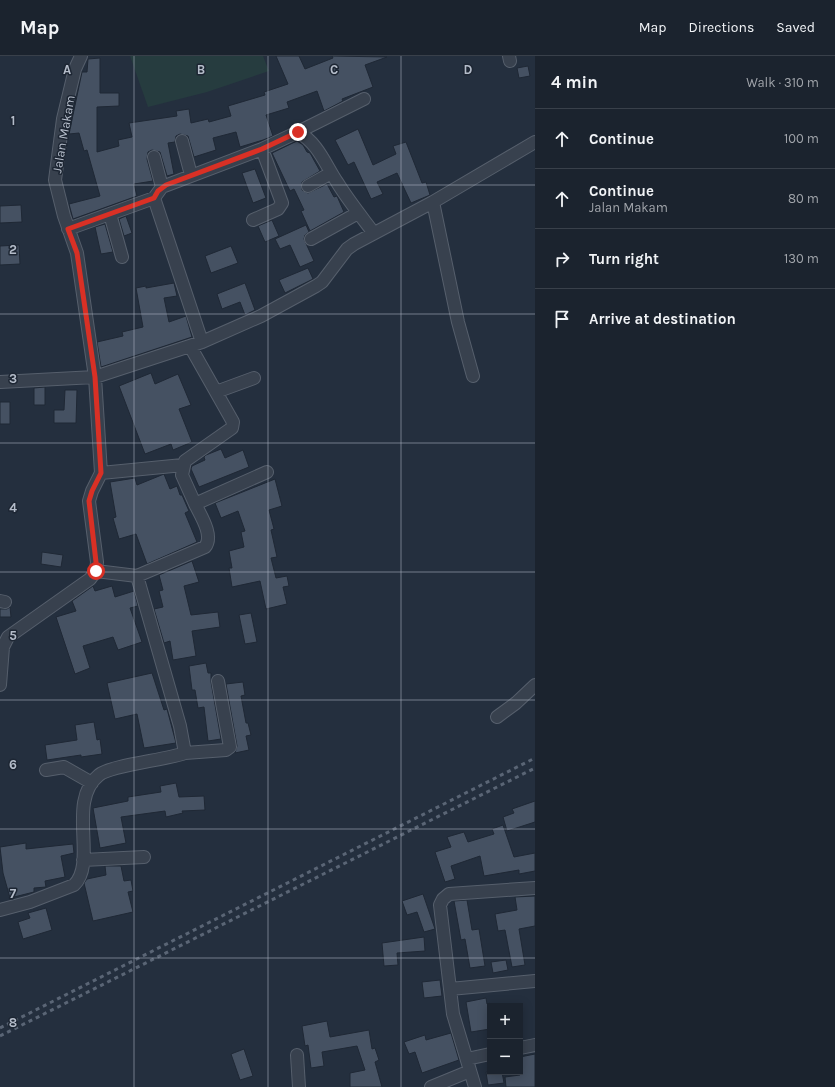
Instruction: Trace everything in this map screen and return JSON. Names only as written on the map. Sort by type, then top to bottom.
[{"type":"street","name":"Jalan Makam","points":[[81,56],[77,62],[62,118],[55,180],[68,229],[77,253],[95,377],[101,473]]},
{"type":"street","points":[[68,229],[78,224],[154,198],[162,187],[262,149],[364,99]]},
{"type":"street","points":[[298,132],[308,137],[314,143],[331,173],[374,232]]},
{"type":"street","points":[[182,140],[191,175]]},
{"type":"street","points":[[0,382],[95,377],[202,342],[261,316],[322,282],[347,249],[374,232],[432,202],[535,142]]},
{"type":"street","points":[[253,220],[278,209],[282,203],[262,149]]},
{"type":"street","points":[[154,157],[162,187]]},
{"type":"street","points":[[308,186],[331,173]]},
{"type":"street","points":[[154,198],[202,342]]},
{"type":"street","points":[[432,202],[458,322],[473,376]]},
{"type":"street","points":[[311,239],[358,212]]},
{"type":"street","points":[[110,214],[122,257]]},
{"type":"street","points":[[96,571],[137,576],[205,547],[209,541],[208,533],[182,475],[183,465],[189,456],[232,428],[233,422],[190,346]]},
{"type":"street","points":[[216,392],[254,378]]},
{"type":"street","points":[[0,685],[3,647],[8,637],[90,579],[96,571],[89,501],[101,473],[183,465]]},
{"type":"street","points":[[196,504],[267,472]]},
{"type":"street","points":[[137,576],[180,726],[184,753]]},
{"type":"street","points":[[0,910],[30,902],[74,885],[81,875],[83,860],[83,809],[92,783],[99,774],[118,768],[184,753],[226,750],[230,747],[218,681]]},
{"type":"street","points":[[497,716],[516,703],[535,685]]},
{"type":"street","points":[[46,770],[64,767],[92,783]]},
{"type":"street","points":[[83,860],[144,857]]},
{"type":"street","points":[[475,1087],[453,1014],[440,905],[443,899],[449,894],[535,888]]},
{"type":"street","points":[[450,989],[535,981]]},
{"type":"street","points":[[523,1047],[535,1045]]},
{"type":"street","points":[[297,1055],[299,1087]]},
{"type":"street","points":[[466,1059],[487,1055]]},
{"type":"street","points":[[431,1087],[470,1071]]},
{"type":"green space","points":[[130,56],[263,56],[269,71],[207,92],[148,107]]},
{"type":"building","points":[[276,56],[299,56],[305,69],[333,58],[332,56],[387,57],[365,65],[373,87],[342,99],[343,101],[324,111],[317,91],[287,102],[289,108],[266,115],[273,136],[263,140],[240,147],[236,132],[213,138],[216,150],[194,157],[188,136],[180,134],[176,136],[175,142],[168,143],[174,174],[167,176],[160,152],[152,150],[148,152],[147,159],[153,181],[134,184],[137,196],[73,219],[69,204],[100,196],[87,150],[84,151],[79,133],[69,134],[82,72],[87,72],[88,59],[100,58],[100,93],[119,93],[119,106],[97,107],[97,152],[119,146],[118,140],[132,137],[129,123],[177,116],[176,111],[189,109],[191,123],[208,119],[209,122],[231,116],[228,106],[265,95],[264,92],[288,84]]},
{"type":"building","points":[[528,66],[530,76],[519,78],[517,68]]},
{"type":"building","points":[[358,129],[373,165],[396,154],[393,146],[406,142],[422,183],[426,182],[430,195],[411,203],[397,173],[377,182],[383,194],[371,199],[354,162],[348,165],[335,140]]},
{"type":"building","points":[[297,141],[303,145],[307,152],[310,153],[320,171],[302,182],[302,190],[308,193],[327,184],[334,197],[337,196],[344,212],[310,231],[301,211],[304,210],[294,189],[290,191],[272,153]]},
{"type":"building","points":[[255,169],[266,198],[253,203],[242,173]]},
{"type":"building","points":[[21,205],[22,222],[0,223],[0,206]]},
{"type":"building","points":[[126,216],[132,233],[124,236],[119,219]]},
{"type":"building","points":[[272,220],[279,236],[265,242],[258,226]]},
{"type":"building","points":[[105,224],[113,252],[101,254],[95,227]]},
{"type":"building","points":[[306,225],[309,232],[305,235],[304,239],[314,261],[300,267],[290,245],[280,249],[275,239]]},
{"type":"building","points":[[19,245],[20,264],[0,265],[0,246]]},
{"type":"building","points":[[231,246],[238,263],[211,273],[205,256]]},
{"type":"building","points":[[308,268],[313,279],[285,293],[279,280]]},
{"type":"building","points":[[174,283],[177,296],[164,298],[169,322],[186,316],[192,337],[101,367],[97,342],[123,336],[122,332],[143,327],[136,288],[146,286],[146,288]]},
{"type":"building","points":[[245,283],[255,310],[245,315],[240,302],[222,309],[217,294]]},
{"type":"building","points":[[151,373],[155,384],[178,374],[191,405],[179,409],[192,442],[173,450],[171,444],[145,454],[119,386]]},
{"type":"building","points":[[45,387],[45,405],[34,405],[34,388]]},
{"type":"building","points":[[65,390],[77,390],[76,423],[54,423],[54,410],[64,410]]},
{"type":"building","points":[[0,402],[10,402],[10,424],[0,424]]},
{"type":"building","points":[[221,449],[225,458],[243,450],[249,467],[199,487],[191,469],[192,466],[205,460],[204,457],[206,455]]},
{"type":"building","points":[[164,474],[170,489],[177,486],[180,495],[182,495],[189,511],[185,513],[197,542],[147,564],[136,534],[119,539],[113,518],[116,517],[110,482],[135,478],[137,485]]},
{"type":"building","points":[[275,479],[282,506],[269,510],[274,529],[271,530],[277,557],[271,558],[276,578],[287,576],[289,586],[283,587],[287,604],[266,609],[260,581],[232,587],[229,568],[232,568],[229,551],[244,547],[241,532],[245,531],[238,511],[221,518],[215,503]]},
{"type":"building","points":[[42,552],[63,555],[61,567],[41,564]]},
{"type":"building","points":[[192,561],[199,582],[184,586],[191,615],[218,612],[220,627],[192,631],[196,656],[173,660],[170,641],[164,643],[154,609],[163,607],[159,591],[163,590],[159,575]]},
{"type":"building","points":[[93,586],[95,591],[112,586],[115,597],[134,591],[138,606],[130,608],[142,642],[118,650],[113,637],[83,646],[90,668],[75,674],[56,617],[76,611],[72,601]]},
{"type":"building","points":[[10,607],[11,617],[0,617],[0,609],[7,609]]},
{"type":"building","points":[[251,613],[257,642],[245,644],[239,615]]},
{"type":"building","points":[[206,663],[208,673],[211,673],[211,682],[221,739],[208,741],[204,707],[198,708],[195,690],[192,690],[189,666]]},
{"type":"building","points":[[152,673],[164,710],[167,709],[176,743],[144,748],[137,714],[115,719],[107,683]]},
{"type":"building","points":[[243,682],[245,695],[241,696],[246,723],[248,723],[251,735],[246,736],[249,750],[235,753],[237,746],[226,684]]},
{"type":"building","points":[[94,722],[97,740],[100,739],[102,754],[81,757],[81,755],[47,760],[45,745],[77,740],[75,725]]},
{"type":"building","points":[[176,783],[179,797],[204,796],[205,810],[182,811],[183,813],[166,817],[165,811],[121,817],[126,843],[100,848],[93,808],[128,801],[128,797],[161,792],[160,786]]},
{"type":"building","points":[[535,801],[535,822],[507,831],[503,817],[514,813],[512,809]]},
{"type":"building","points":[[503,825],[514,857],[535,853],[535,871],[519,874],[519,870],[484,876],[480,856],[451,866],[455,879],[445,882],[435,852],[451,847],[447,837],[464,832],[468,842],[494,834],[492,829]]},
{"type":"building","points":[[26,843],[26,849],[73,844],[74,853],[61,856],[65,877],[45,881],[46,887],[34,888],[34,892],[10,898],[3,873],[0,847]]},
{"type":"building","points":[[105,866],[121,866],[124,881],[131,880],[133,891],[128,892],[133,912],[93,921],[84,883],[87,879],[106,875]]},
{"type":"building","points":[[423,894],[435,929],[424,932],[417,912],[407,915],[402,901]]},
{"type":"building","points":[[535,896],[535,926],[519,929],[525,965],[512,967],[505,930],[498,931],[495,914],[517,910],[515,897]]},
{"type":"building","points":[[467,900],[472,930],[479,929],[485,966],[470,968],[465,939],[461,940],[454,901]]},
{"type":"building","points":[[46,908],[52,930],[23,939],[18,922],[30,918],[28,913]]},
{"type":"building","points":[[424,937],[425,951],[397,953],[398,965],[384,966],[382,943]]},
{"type":"building","points":[[506,960],[508,970],[493,973],[491,962]]},
{"type":"building","points":[[440,980],[442,996],[424,998],[422,982]]},
{"type":"building","points":[[486,998],[487,1029],[471,1032],[466,1002]]},
{"type":"building","points":[[327,1021],[330,1037],[369,1030],[372,1049],[375,1048],[379,1060],[375,1062],[382,1087],[350,1087],[350,1073],[365,1070],[357,1046],[322,1052],[324,1066],[311,1068],[308,1045],[305,1046],[302,1026]]},
{"type":"building","points":[[451,1033],[459,1060],[422,1073],[415,1052],[409,1054],[404,1042],[425,1035],[426,1040]]},
{"type":"building","points":[[244,1049],[253,1076],[240,1080],[231,1054]]},
{"type":"building","points":[[535,1054],[535,1087],[506,1087],[505,1077],[523,1075],[523,1056]]},
{"type":"building","points":[[486,1072],[487,1075],[503,1075],[504,1083],[488,1085]]},
{"type":"railway","points":[[0,1028],[535,758]]},
{"type":"railway","points":[[0,1036],[535,768]]},
{"type":"route","points":[[96,571],[89,501],[101,473],[95,377],[77,253],[68,229],[78,224],[154,198],[158,191],[166,185],[262,149],[298,132]]}]
